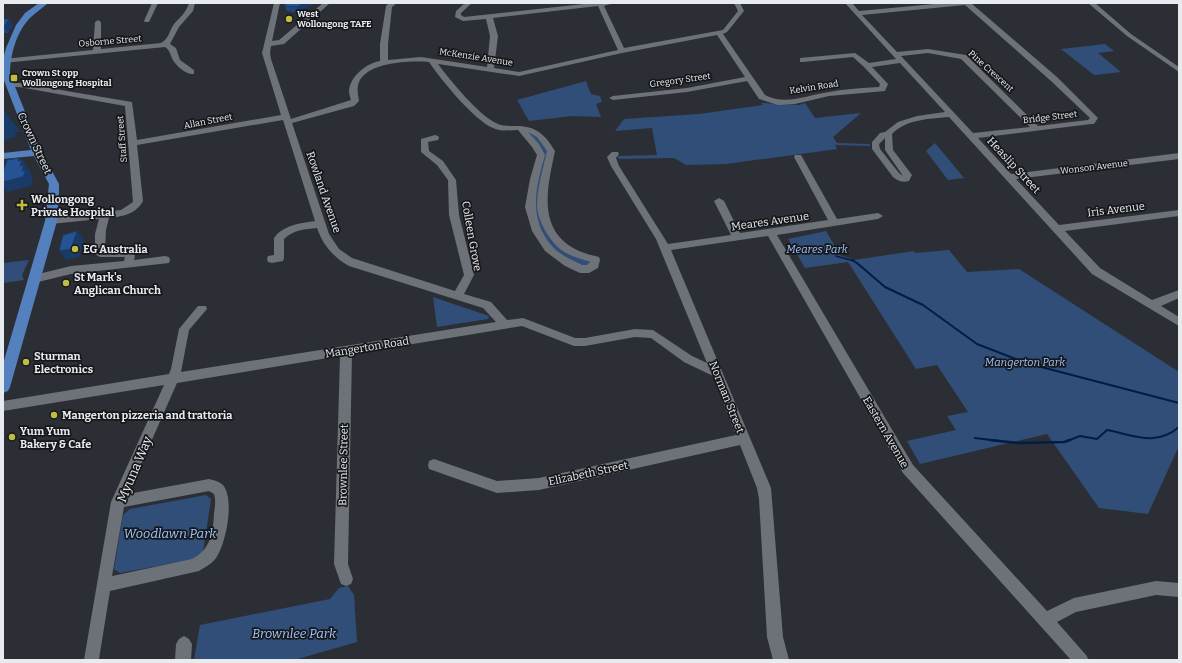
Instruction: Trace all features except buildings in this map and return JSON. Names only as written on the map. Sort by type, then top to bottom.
[{"type":"main road","name":"Crown Street","points":[[3,387],[51,221],[54,198],[54,184],[37,154],[23,121],[10,85],[5,61],[20,25],[28,16],[44,3]]},
{"type":"main road","points":[[3,156],[37,154]]},
{"type":"street","points":[[147,21],[155,3]]},
{"type":"street","points":[[191,72],[177,61],[172,48],[165,44],[169,42],[176,26],[190,11],[192,3]]},
{"type":"street","name":"Rowland Avenue","points":[[277,3],[277,30],[268,44],[267,59],[321,224],[331,248],[342,257],[365,267],[487,305],[505,325]]},
{"type":"street","points":[[277,30],[290,28],[319,3]]},
{"type":"street","points":[[268,44],[281,42],[327,3]]},
{"type":"street","points":[[384,61],[384,44],[389,6],[394,3]]},
{"type":"street","points":[[469,3],[458,12],[456,16],[463,19],[611,3]]},
{"type":"street","points":[[719,33],[725,31],[741,11],[737,3]]},
{"type":"street","name":"Heaslip Street","points":[[848,3],[1096,271],[1179,322]]},
{"type":"street","points":[[858,13],[967,3]]},
{"type":"street","name":"Bridge Street","points":[[967,3],[1070,94],[1094,118],[1091,122],[971,136]]},
{"type":"street","points":[[1092,3],[1129,35],[1179,70]]},
{"type":"street","points":[[600,4],[622,51]]},
{"type":"street","points":[[489,16],[494,36],[490,70]]},
{"type":"street","points":[[97,52],[98,22]]},
{"type":"street","name":"McKenzie Avenue","points":[[287,120],[351,104],[355,101],[353,90],[357,78],[375,64],[384,61],[410,59],[432,61],[519,74],[622,51],[719,33]]},
{"type":"street","name":"Kelvin Road","points":[[719,33],[762,97],[768,100],[795,102],[827,94],[882,89],[884,84],[867,65]]},
{"type":"street","name":"Osborne Street","points":[[5,61],[165,44]]},
{"type":"street","name":"Pine Crescent","points":[[899,58],[928,51],[963,57],[1037,129]]},
{"type":"street","points":[[803,60],[855,55],[867,65],[899,58]]},
{"type":"street","points":[[432,61],[456,91],[493,126],[502,128],[520,128],[526,128],[536,132],[546,141],[551,151],[545,181],[542,208],[549,227],[564,246],[577,254],[594,260],[594,265],[589,269],[580,269],[548,249],[537,230],[530,207],[534,180],[541,156],[536,146],[520,128]]},
{"type":"street","name":"Gregory Street","points":[[613,98],[687,90],[749,78]]},
{"type":"street","name":"Staff Street","points":[[10,85],[19,85],[129,104],[138,201],[136,206],[129,210],[105,215],[51,221]]},
{"type":"street","points":[[888,134],[890,137],[888,146],[889,150],[908,175],[906,179],[900,178],[896,175],[874,146],[883,135],[888,134],[893,128],[914,119],[951,114]]},
{"type":"street","name":"Allan Street","points":[[133,143],[287,120]]},
{"type":"street","name":"Colleen Grove","points":[[435,138],[420,141],[425,152],[440,163],[452,180],[454,215],[469,275],[456,296]]},
{"type":"street","name":"Norman Street","points":[[615,154],[612,157],[615,166],[665,248],[760,476],[766,499],[775,637],[781,660]]},
{"type":"street","name":"Wonson Avenue","points":[[1009,177],[1179,156]]},
{"type":"street","points":[[798,157],[834,223]]},
{"type":"street","points":[[719,201],[737,238]]},
{"type":"street","name":"Iris Avenue","points":[[1057,229],[1179,213]]},
{"type":"street","points":[[105,215],[100,232],[100,254],[129,253],[128,264]]},
{"type":"street","name":"Meares Avenue","points":[[665,248],[878,216]]},
{"type":"street","points":[[272,259],[279,258],[279,238],[287,231],[295,228],[321,224]]},
{"type":"street","name":"Eastern Avenue","points":[[772,233],[908,469],[1081,660]]},
{"type":"street","points":[[34,279],[71,270],[165,260]]},
{"type":"street","points":[[1151,305],[1179,294]]},
{"type":"street","name":"Myuna Way","points":[[91,659],[118,502],[177,370],[184,330],[202,309]]},
{"type":"street","name":"Mangerton Road","points":[[3,406],[523,322],[574,342],[584,342],[635,333],[653,334],[688,359],[717,373]]},
{"type":"street","name":"Brownlee Street","points":[[346,351],[341,564],[346,579]]},
{"type":"street","name":"Elizabeth Street","points":[[434,465],[455,474],[497,487],[504,487],[539,484],[744,439]]},
{"type":"street","points":[[104,585],[194,566],[207,559],[212,554],[218,543],[222,499],[221,493],[214,486],[209,485],[118,502]]},
{"type":"street","points":[[1045,620],[1074,605],[1156,588],[1179,590]]},
{"type":"street","points":[[183,660],[184,644]]},
{"type":"green space","points":[[1105,44],[1114,51],[1098,53],[1121,72],[1094,75],[1061,49]]},
{"type":"green space","points":[[586,81],[591,94],[600,96],[602,102],[596,104],[601,117],[572,116],[529,121],[517,100]]},
{"type":"green space","points":[[761,103],[799,105],[805,103],[815,118],[861,113],[833,137],[837,143],[870,144],[870,146],[835,145],[837,149],[726,164],[686,165],[674,158],[619,159],[617,156],[657,155],[652,128],[615,131],[624,119],[699,114],[763,105]]},
{"type":"green space","points":[[526,132],[531,132],[537,135],[548,150],[546,227],[590,263],[587,266],[576,263],[557,252],[547,242],[541,232],[534,213],[532,202],[544,155]]},
{"type":"green space","points":[[935,143],[964,178],[948,180],[926,151]]},
{"type":"green space","name":"Mangerton Park","points":[[826,231],[840,255],[854,260],[914,251],[915,253],[949,250],[967,272],[1019,269],[1179,372],[1178,448],[1148,514],[1099,508],[1047,434],[920,464],[907,441],[956,430],[947,416],[968,412],[937,365],[916,369],[848,262],[805,268],[788,239]]},
{"type":"green space","points":[[29,260],[22,275],[24,280],[3,283],[3,263]]},
{"type":"green space","points":[[433,297],[489,316],[488,319],[437,327]]},
{"type":"green space","name":"Woodlawn Park","points":[[206,495],[211,499],[203,552],[195,559],[120,573],[114,569],[123,515],[130,509]]},
{"type":"green space","name":"Brownlee Park","points":[[348,586],[354,595],[357,642],[294,660],[194,660],[200,625],[330,599],[339,588]]},
{"type":"waterway","points":[[836,256],[853,261]]},
{"type":"waterway","points":[[853,261],[885,287],[923,305],[977,344],[1026,363],[1179,403]]},
{"type":"waterway","points":[[1067,441],[1080,436],[1097,439],[1107,430],[1135,437],[1162,437],[1179,427]]},
{"type":"waterway","points":[[975,438],[997,441]]},
{"type":"waterway","points":[[990,440],[997,441]]},
{"type":"waterway","points":[[997,441],[1018,443],[1067,441]]},
{"type":"place","name":"West Wollongong TAFE","points":[[289,19]]},
{"type":"place","name":"Crown St opp Wollongong Hospital","points":[[14,78]]},
{"type":"place","name":"Wollongong Private Hospital","points":[[22,205]]},
{"type":"place","name":"EG Australia","points":[[75,249]]},
{"type":"place","name":"St Mark's Anglican Church","points":[[66,283]]},
{"type":"place","name":"Sturman Electronics","points":[[26,362]]},
{"type":"place","name":"Mangerton pizzeria and trattoria","points":[[54,415]]},
{"type":"place","name":"Yum Yum Bakery & Cafe","points":[[12,437]]},
{"type":"park label","name":"Meares Park","points":[[817,249]]}]
